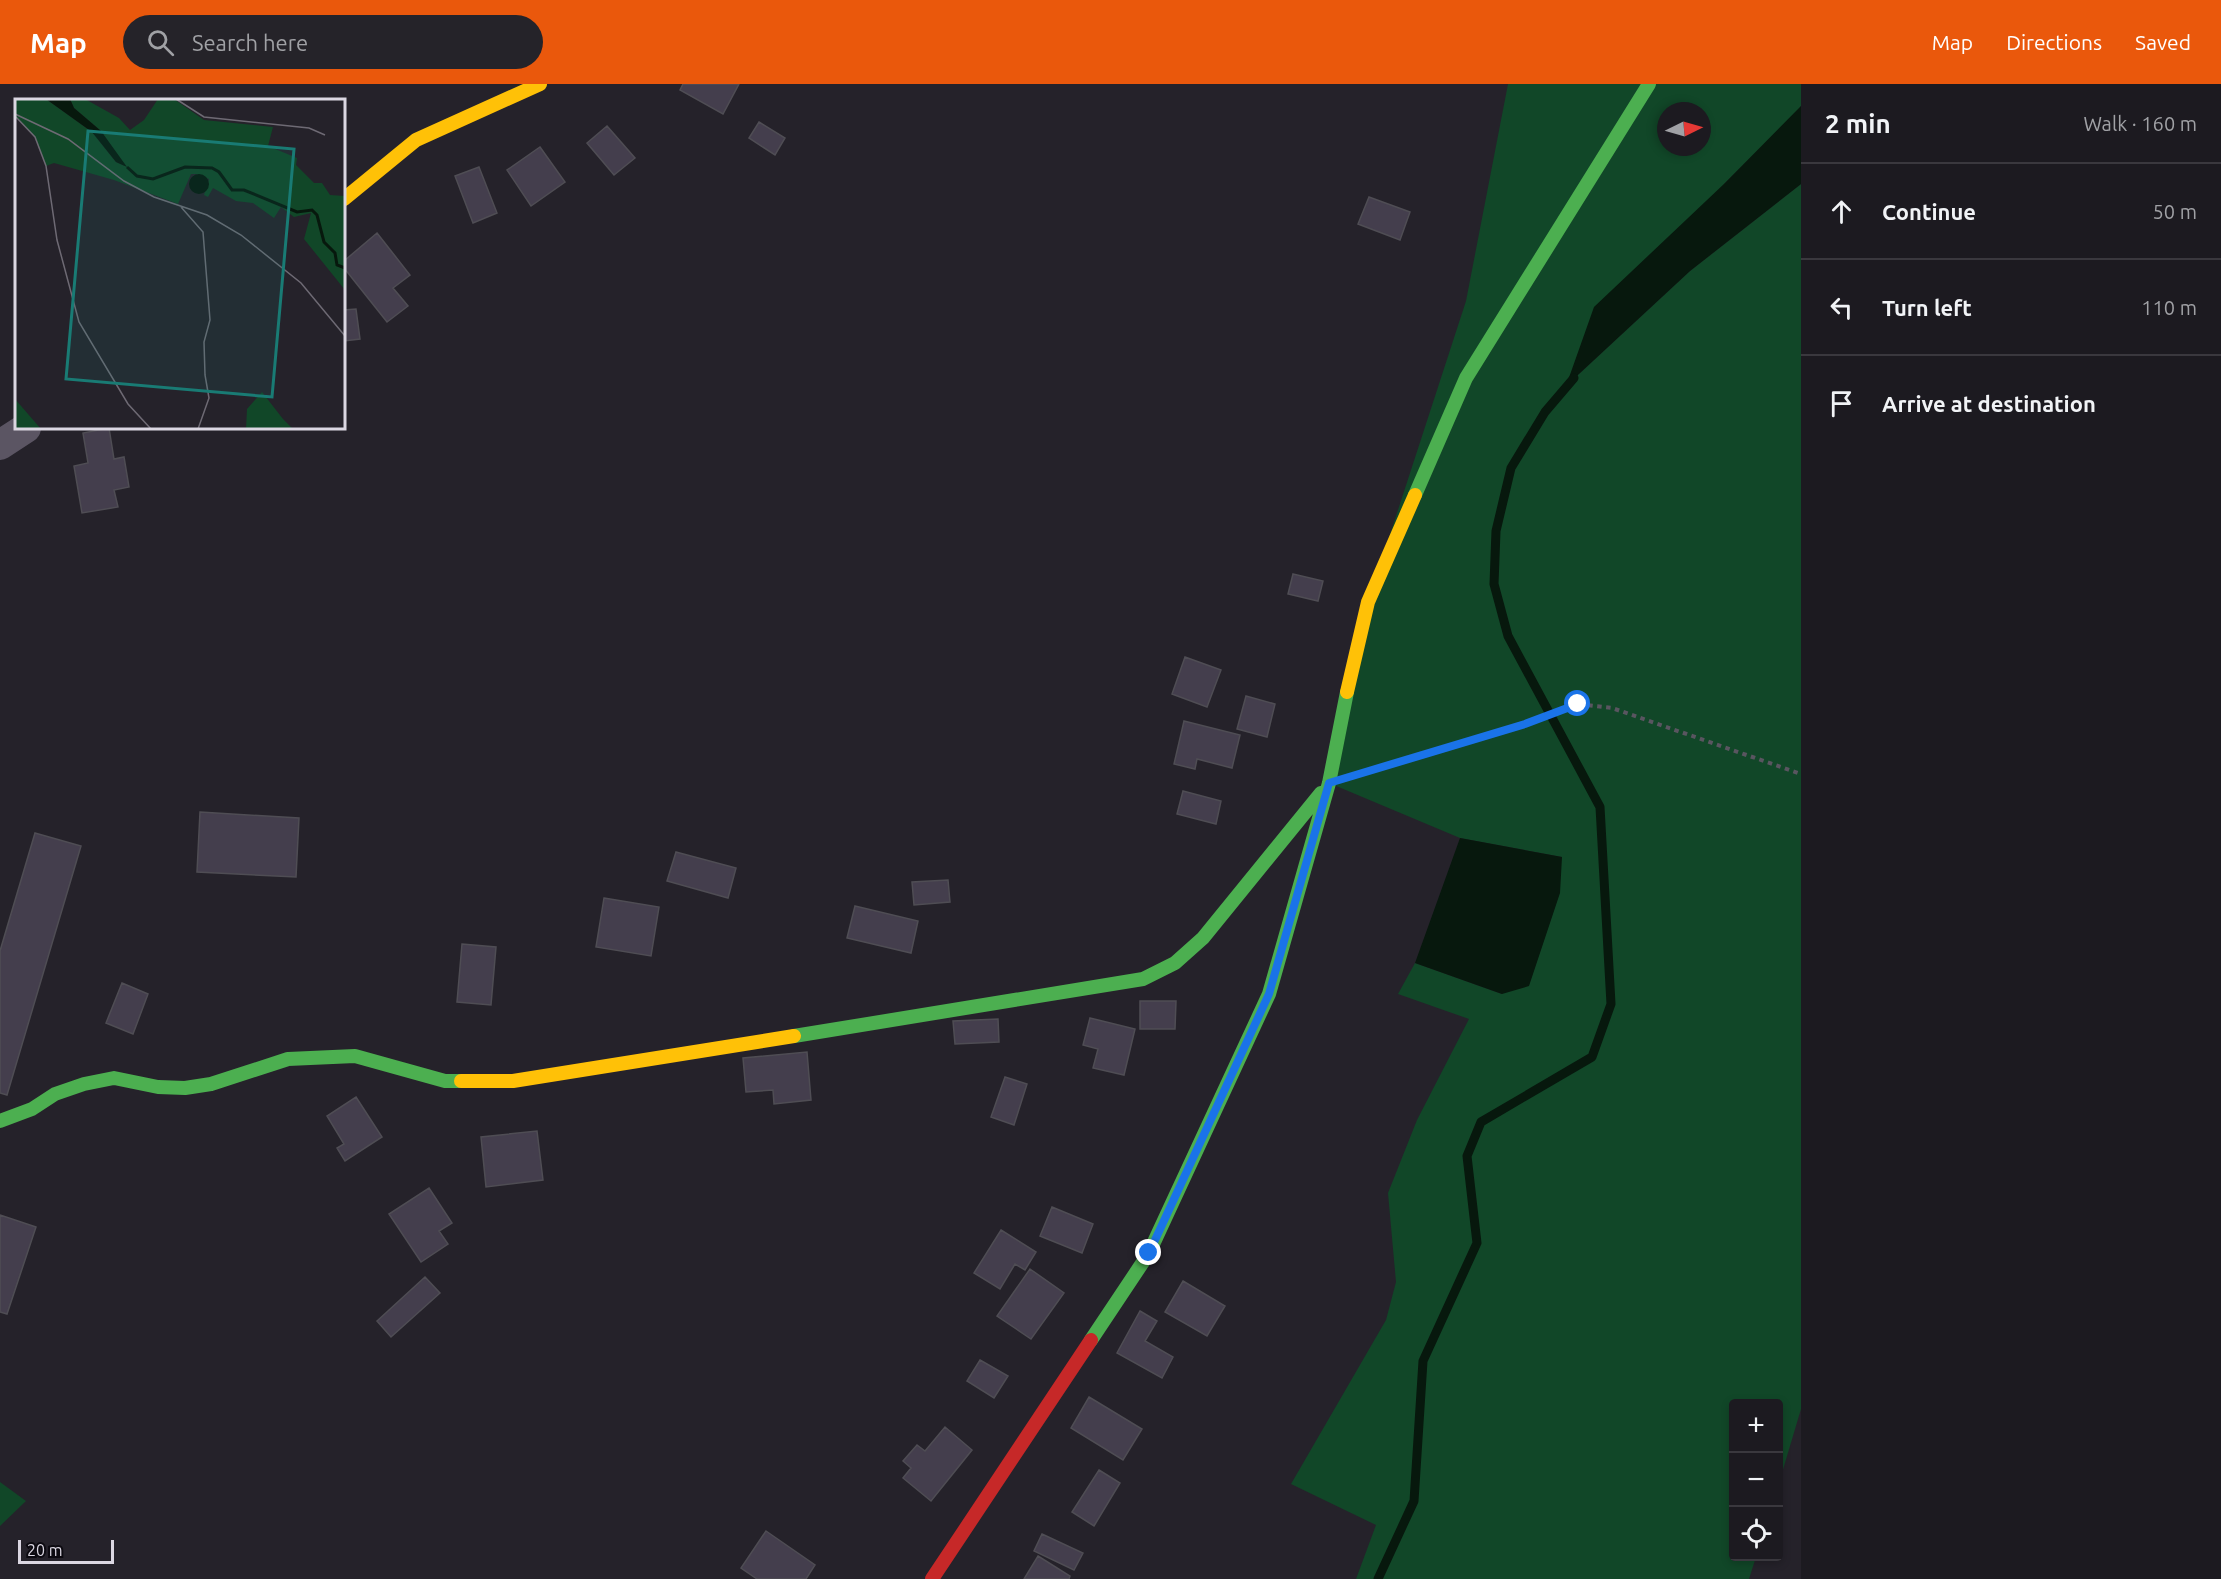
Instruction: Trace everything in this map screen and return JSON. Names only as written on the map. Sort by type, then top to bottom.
[{"type":"street","points":[[345,198],[416,140],[540,84]]},
{"type":"street","points":[[932,1579],[1149,1253],[1269,994],[1329,783],[1354,654],[1368,602],[1466,378],[1649,84]]},
{"type":"street","points":[[0,445],[24,429]]},
{"type":"street","points":[[0,1121],[32,1109],[55,1094],[84,1084],[114,1078],[158,1088],[185,1088],[211,1084],[288,1059],[355,1056],[445,1081],[513,1081],[1143,979],[1175,963],[1203,938],[1329,783]]},
{"type":"path","points":[[1329,783],[1525,724],[1578,704],[1612,708],[1801,774]]},
{"type":"green space","points":[[1508,84],[1801,84],[1801,106],[1796,113],[1725,183],[1567,385],[1690,271],[1801,184],[1801,1409],[1783,1470],[1783,1399],[1729,1399],[1729,1561],[1755,1561],[1749,1579],[1356,1579],[1376,1525],[1291,1484],[1386,1320],[1396,1282],[1388,1193],[1417,1120],[1469,1019],[1398,994],[1415,963],[1502,994],[1562,857],[1460,838],[1329,783],[1368,602],[1466,301]]},
{"type":"green space","points":[[0,1482],[26,1501],[0,1526]]},
{"type":"shaded area","points":[[1801,106],[1801,184],[1690,271],[1566,386],[1594,307],[1725,183]]},
{"type":"shaded area","points":[[1460,838],[1562,857],[1560,893],[1529,986],[1502,994],[1415,963]]},
{"type":"building","points":[[683,84],[739,84],[723,114],[680,90]]},
{"type":"building","points":[[759,122],[785,138],[775,155],[749,138]]},
{"type":"building","points":[[607,126],[635,158],[614,175],[587,143]]},
{"type":"building","points":[[540,147],[565,182],[531,206],[507,170]]},
{"type":"building","points":[[479,167],[497,213],[473,223],[455,176]]},
{"type":"building","points":[[1369,197],[1410,212],[1400,240],[1358,224]]},
{"type":"building","points":[[377,233],[410,275],[393,288],[408,306],[387,322],[345,269],[345,260]]},
{"type":"building","points":[[356,309],[360,339],[345,341],[345,310]]},
{"type":"building","points":[[109,429],[114,459],[124,457],[129,487],[114,490],[118,507],[82,513],[74,466],[88,463],[83,433]]},
{"type":"building","points":[[1293,574],[1323,581],[1318,601],[1288,594]]},
{"type":"building","points":[[1185,657],[1221,670],[1207,707],[1172,694]]},
{"type":"building","points":[[1246,696],[1275,704],[1267,737],[1237,729]]},
{"type":"building","points":[[1184,721],[1240,735],[1232,768],[1197,759],[1195,769],[1174,764]]},
{"type":"building","points":[[1183,791],[1221,801],[1216,824],[1177,814]]},
{"type":"building","points":[[200,812],[299,818],[296,877],[197,872]]},
{"type":"building","points":[[35,833],[81,846],[7,1095],[0,1093],[0,951]]},
{"type":"building","points":[[676,852],[736,868],[728,898],[667,881]]},
{"type":"building","points":[[948,880],[950,902],[914,905],[912,882]]},
{"type":"building","points":[[604,898],[659,907],[651,956],[596,947]]},
{"type":"building","points":[[855,906],[918,921],[911,953],[847,938]]},
{"type":"building","points":[[462,944],[496,947],[491,1005],[457,1002]]},
{"type":"building","points":[[122,983],[148,994],[133,1034],[106,1023]]},
{"type":"building","points":[[1140,1001],[1176,1001],[1175,1029],[1140,1029]]},
{"type":"building","points":[[1090,1018],[1135,1029],[1124,1075],[1093,1068],[1098,1049],[1083,1045]]},
{"type":"building","points":[[998,1019],[999,1042],[955,1044],[953,1021]]},
{"type":"building","points":[[807,1052],[811,1100],[774,1104],[773,1090],[746,1092],[743,1058]]},
{"type":"building","points":[[1005,1077],[1027,1084],[1014,1125],[991,1117]]},
{"type":"building","points":[[356,1097],[382,1137],[345,1161],[337,1148],[344,1144],[327,1116]]},
{"type":"building","points":[[537,1131],[543,1180],[486,1187],[481,1137]]},
{"type":"building","points":[[429,1188],[452,1223],[439,1231],[448,1244],[421,1262],[389,1214]]},
{"type":"building","points":[[1052,1207],[1093,1224],[1082,1253],[1040,1236]]},
{"type":"building","points":[[0,1215],[36,1227],[7,1314],[0,1312]]},
{"type":"building","points":[[1001,1230],[1036,1252],[1025,1270],[1015,1264],[1000,1289],[974,1273]]},
{"type":"building","points":[[1030,1269],[1064,1293],[1031,1339],[997,1316]]},
{"type":"building","points":[[425,1277],[440,1293],[391,1337],[377,1321]]},
{"type":"building","points":[[1183,1281],[1225,1306],[1207,1336],[1165,1312]]},
{"type":"building","points":[[1140,1311],[1157,1321],[1145,1341],[1173,1357],[1162,1378],[1117,1353]]},
{"type":"building","points":[[980,1360],[1008,1376],[994,1398],[967,1381]]},
{"type":"building","points":[[1089,1397],[1142,1429],[1123,1460],[1071,1428]]},
{"type":"building","points":[[945,1427],[972,1450],[931,1501],[903,1478],[911,1468],[903,1461],[917,1445],[925,1451]]},
{"type":"building","points":[[1099,1470],[1120,1483],[1094,1526],[1072,1512]]},
{"type":"building","points":[[766,1531],[815,1565],[806,1579],[757,1579],[741,1568]]},
{"type":"building","points":[[1042,1534],[1083,1553],[1074,1570],[1034,1551]]},
{"type":"building","points":[[1038,1556],[1070,1576],[1069,1579],[1024,1579]]},
{"type":"waterway","points":[[1378,1579],[1414,1501],[1423,1361],[1477,1243],[1467,1156],[1481,1122],[1592,1057],[1611,1004],[1600,807],[1508,636],[1494,584],[1496,531],[1511,468],[1545,412],[1574,378]]},
{"type":"traffic: fast","points":[[1415,495],[1466,378],[1649,84]]},
{"type":"traffic: fast","points":[[1091,1340],[1149,1253],[1269,994],[1329,783],[1347,692]]},
{"type":"traffic: fast","points":[[794,1036],[1143,979],[1175,963],[1203,938],[1321,793]]},
{"type":"traffic: fast","points":[[0,1121],[32,1109],[55,1094],[84,1084],[114,1078],[158,1087],[185,1088],[211,1084],[288,1059],[355,1056],[445,1081],[461,1081]]},
{"type":"traffic: slow","points":[[345,198],[416,140],[540,84]]},
{"type":"traffic: slow","points":[[1347,692],[1368,602],[1415,495]]},
{"type":"traffic: slow","points":[[461,1081],[513,1081],[794,1036]]},
{"type":"traffic: jam","points":[[932,1579],[1091,1340]]},
{"type":"route","points":[[1149,1253],[1269,994],[1329,783],[1525,724],[1578,704]]}]
